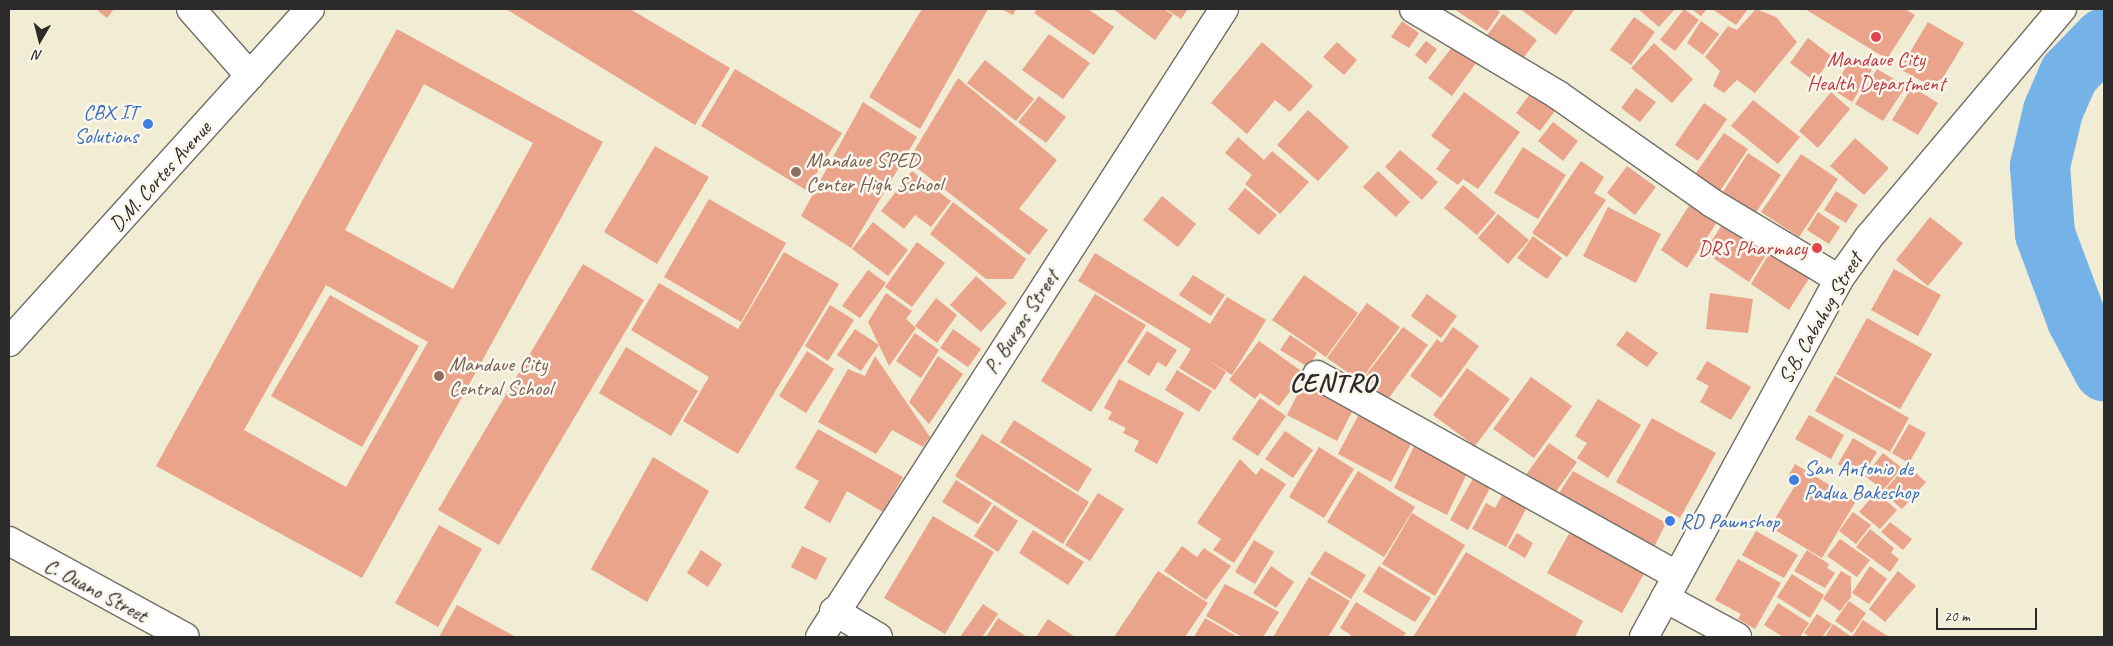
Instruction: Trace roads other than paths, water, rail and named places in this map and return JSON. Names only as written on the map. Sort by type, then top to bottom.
[{"type":"main road","points":[[191,9],[250,76]]},
{"type":"main road","name":"D.M. Cortes Avenue","points":[[9,342],[310,9]]},
{"type":"main road","name":"P. Burgos Street","points":[[820,637],[834,611],[1224,9]]},
{"type":"main road","points":[[1414,9],[1558,95],[1712,203],[1839,279]]},
{"type":"main road","name":"S.B. Cabahug Street","points":[[1644,637],[1839,279],[1870,237],[2062,9]]},
{"type":"main road","points":[[1317,375],[1671,587],[1737,637]]},
{"type":"main road","name":"C. Ouano Street","points":[[9,541],[185,637]]},
{"type":"main road","points":[[834,611],[878,637]]},
{"type":"waterway","points":[[2104,38],[2069,74],[2053,111],[2040,166],[2045,234],[2077,320],[2104,371]]},
{"type":"place","name":"Mandaue City Health Department","points":[[1876,37]]},
{"type":"place","name":"CBX IT Solutions","points":[[148,124]]},
{"type":"place","name":"Mandaue SPED Center High School","points":[[796,172]]},
{"type":"place","name":"DRS Pharmacy","points":[[1817,248]]},
{"type":"place","name":"Mandaue City Central School","points":[[439,376]]},
{"type":"place","name":"San Antonio de Padua Bakeshop","points":[[1794,480]]},
{"type":"place","name":"RD Pawnshop","points":[[1670,521]]},
{"type":"district","name":"CENTRO","points":[[1333,383]]}]
